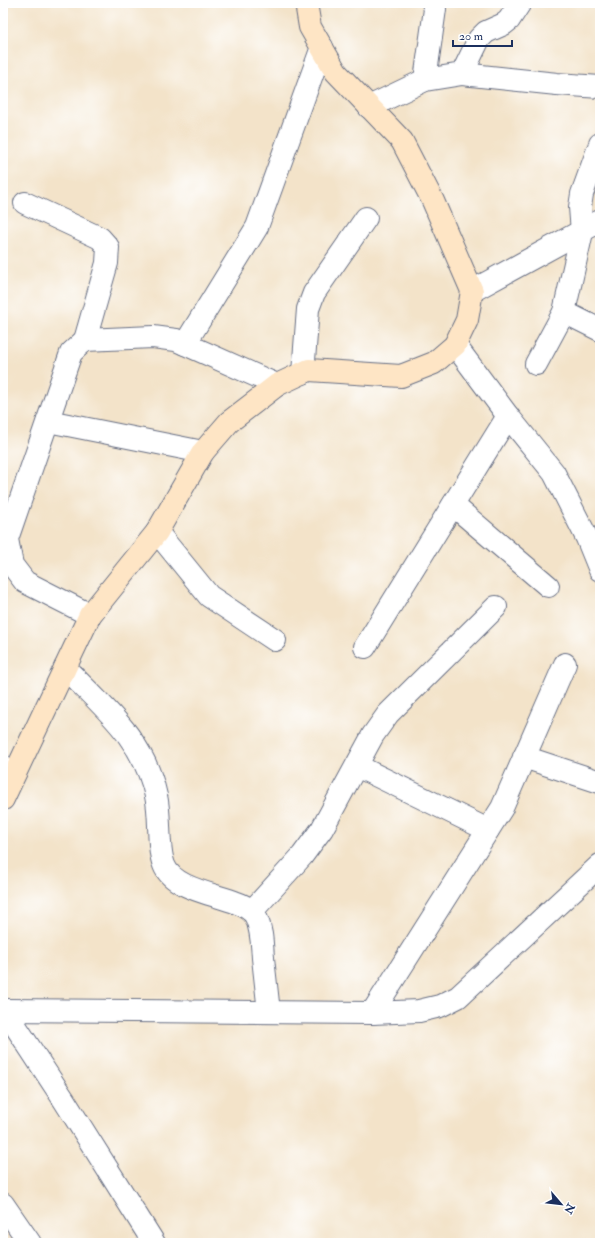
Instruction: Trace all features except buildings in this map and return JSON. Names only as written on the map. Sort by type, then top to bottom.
[{"type":"street","points":[[3,799],[10,764],[65,668],[90,615],[157,532],[203,452],[229,422],[277,385],[309,370],[401,376],[434,363],[455,345],[467,320],[472,291],[433,201],[402,141],[336,72],[310,27],[306,3]]},
{"type":"street","points":[[425,80],[435,9],[433,3]]},
{"type":"street","points":[[462,74],[479,39],[486,32],[510,20],[520,3]]},
{"type":"street","points":[[185,344],[257,227],[322,47]]},
{"type":"street","points":[[369,107],[425,80],[462,74],[600,87]]},
{"type":"street","points":[[536,364],[564,312],[591,226],[580,207],[582,194],[600,144]]},
{"type":"street","points":[[25,203],[100,238],[108,247],[107,263],[85,340],[71,353],[7,539],[12,565],[25,582],[90,615]]},
{"type":"street","points":[[303,373],[308,309],[314,293],[366,218]]},
{"type":"street","points":[[472,291],[591,226]]},
{"type":"street","points":[[564,312],[600,330]]},
{"type":"street","points":[[85,340],[153,337],[176,340],[277,385]]},
{"type":"street","points":[[455,345],[508,416],[554,473],[594,532],[600,570]]},
{"type":"street","points":[[365,647],[508,416]]},
{"type":"street","points":[[48,421],[203,452]]},
{"type":"street","points":[[453,505],[548,586]]},
{"type":"street","points":[[157,532],[209,596],[275,640]]},
{"type":"street","points":[[3,579],[28,583]]},
{"type":"street","points":[[252,911],[302,856],[322,829],[373,734],[388,714],[496,607]]},
{"type":"street","points":[[372,1013],[502,808],[566,664]]},
{"type":"street","points":[[65,668],[126,731],[138,747],[149,770],[156,797],[161,850],[164,865],[171,876],[181,883],[248,908],[256,916],[261,929],[269,1012]]},
{"type":"street","points":[[524,757],[600,782]]},
{"type":"street","points":[[357,766],[488,830]]},
{"type":"street","points":[[4,1010],[372,1013],[419,1012],[440,1006],[458,997],[600,866]]},
{"type":"street","points":[[4,1010],[64,1100],[154,1243]]},
{"type":"street","points":[[3,1204],[30,1243]]}]
